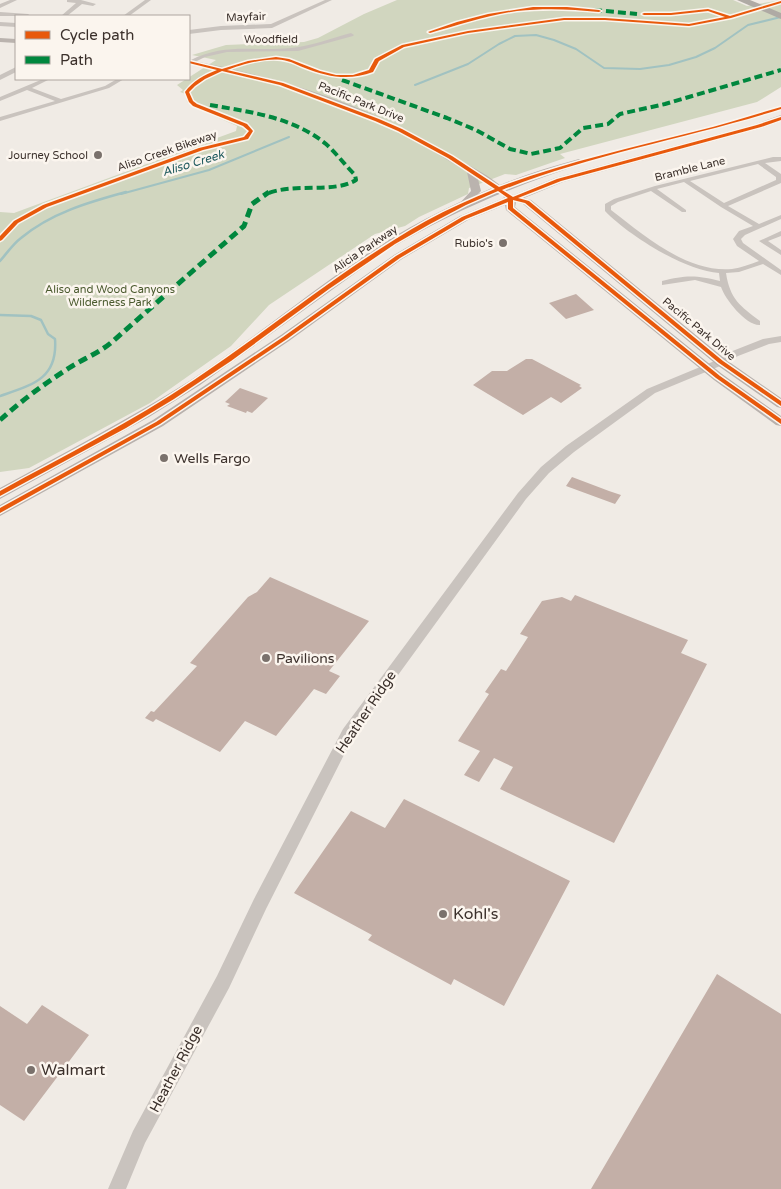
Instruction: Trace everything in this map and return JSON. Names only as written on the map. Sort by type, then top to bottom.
[{"type":"highway","points":[[743,0],[781,16]]},
{"type":"main road","points":[[0,40],[15,41]]},
{"type":"main road","name":"Pacific Park Drive","points":[[193,63],[259,78],[319,96],[378,120],[429,145],[511,198],[525,201],[556,224],[721,362],[781,404]]},
{"type":"main road","name":"Alicia Parkway","points":[[0,494],[159,405],[196,382],[382,249],[464,204],[499,189],[596,158],[747,119],[781,108]]},
{"type":"main road","name":"Alicia Parkway","points":[[0,512],[158,423],[431,236],[469,216],[511,198],[590,170],[759,126],[781,118]]},
{"type":"main road","points":[[464,204],[476,191],[470,170]]},
{"type":"main road","name":"Pacific Park Drive","points":[[511,198],[510,208],[706,368],[781,422]]},
{"type":"street","points":[[0,6],[14,0]]},
{"type":"street","points":[[127,15],[148,0]]},
{"type":"street","name":"Mayfair","points":[[190,32],[221,28],[272,26],[329,0]]},
{"type":"street","points":[[69,1],[93,4]]},
{"type":"street","points":[[65,15],[81,2]]},
{"type":"street","points":[[0,14],[15,15]]},
{"type":"street","points":[[0,24],[15,25]]},
{"type":"street","name":"Woodfield","points":[[193,63],[206,54],[222,50],[305,48],[350,34]]},
{"type":"street","points":[[0,78],[15,70]]},
{"type":"street","points":[[0,99],[45,80]]},
{"type":"street","points":[[0,119],[107,87],[119,80]]},
{"type":"street","points":[[27,88],[62,101]]},
{"type":"street","name":"Bramble Lane","points":[[722,271],[696,265],[660,249],[608,211],[607,206],[615,200],[652,189],[759,162],[781,159]]},
{"type":"street","points":[[723,206],[744,197],[748,193],[780,181],[779,176],[759,162]]},
{"type":"street","points":[[686,181],[723,206],[758,226]]},
{"type":"street","points":[[652,189],[684,211]]},
{"type":"street","points":[[781,217],[742,233],[737,239],[740,244],[781,273]]},
{"type":"street","points":[[781,233],[763,242],[781,253]]},
{"type":"street","points":[[757,323],[730,300],[724,285],[722,271],[739,270],[764,261]]},
{"type":"street","points":[[665,283],[680,278],[695,277],[724,285]]},
{"type":"street","name":"Heather Ridge","points":[[116,1189],[139,1137],[223,982],[344,741],[368,705],[522,496],[545,470],[570,449],[651,391],[721,362],[740,359],[774,346],[780,339]]},
{"type":"green space","name":"Aliso and Wood Canyons Wilderness Park","points":[[397,0],[733,0],[747,6],[781,0],[781,87],[757,102],[560,154],[565,158],[516,175],[505,174],[469,188],[468,194],[419,217],[405,226],[375,234],[269,305],[231,346],[150,403],[29,468],[0,472],[0,212],[14,213],[236,131],[237,126],[196,108],[187,102],[186,94],[180,92],[183,90],[177,85],[185,80],[190,80],[190,77],[216,60],[192,55],[226,45],[304,42],[318,38],[364,14]]},
{"type":"building","points":[[576,294],[594,310],[566,319],[549,303]]},
{"type":"building","points":[[526,359],[532,359],[581,385],[579,386],[582,388],[561,403],[551,397],[523,415],[473,385],[492,371],[507,371]]},
{"type":"building","points":[[240,388],[268,398],[252,413],[247,411],[246,413],[227,406],[230,404],[225,402]]},
{"type":"building","points":[[572,477],[621,495],[615,504],[566,486]]},
{"type":"building","name":"Pavilions","points":[[270,577],[369,621],[329,671],[340,676],[326,694],[314,689],[276,736],[245,721],[220,752],[156,719],[153,722],[145,718],[151,711],[154,712],[197,666],[190,663],[248,597],[257,592]]},
{"type":"building","points":[[575,595],[688,640],[681,653],[707,664],[614,843],[500,789],[513,767],[494,758],[479,782],[464,775],[480,751],[458,741],[489,694],[485,692],[501,669],[506,671],[528,637],[520,634],[542,601],[562,597],[571,601]]},
{"type":"building","name":"Kohl's","points":[[404,799],[570,881],[504,1006],[454,979],[451,985],[368,940],[372,935],[294,893],[351,811],[385,828]]},
{"type":"building","points":[[717,974],[781,1014],[781,1189],[591,1189]]},
{"type":"building","name":"Walmart","points":[[42,1005],[89,1035],[24,1121],[0,1105],[0,1006],[27,1024]]},
{"type":"waterway","name":"Aliso Creek","points":[[415,85],[468,64],[515,36],[536,35],[554,40],[576,49],[604,68],[640,69],[669,65],[696,57],[715,48],[748,25],[781,17]]},
{"type":"waterway","name":"Aliso Creek","points":[[121,194],[209,170],[289,137]]},
{"type":"waterway","name":"Aliso Creek","points":[[0,261],[18,240],[45,222],[84,204],[126,192]]},
{"type":"waterway","name":"Aliso Creek","points":[[0,315],[31,316],[41,320],[48,334],[55,339],[55,352],[47,372],[32,384],[0,396]]},
{"type":"marked path","points":[[594,10],[637,14]]},
{"type":"marked path","points":[[342,80],[447,118],[476,130],[510,149],[531,154],[560,148],[583,128],[608,124],[620,114],[665,104],[781,70]]},
{"type":"marked path","points":[[0,420],[21,401],[70,367],[101,351],[112,342],[244,226],[249,210],[255,201],[267,193],[280,189],[338,186],[349,184],[356,180],[355,175],[325,144],[294,125],[267,116],[210,105]]},
{"type":"cycle path","name":"Aliso Creek Bikeway","points":[[0,239],[16,222],[45,206],[201,149],[246,138],[251,131],[245,125],[195,105],[191,102],[187,92],[203,78],[232,66],[276,58],[286,59],[327,74],[345,77],[362,75],[371,71],[377,60],[403,46],[468,32],[564,19],[605,19],[689,25],[730,17],[781,2]]},
{"type":"cycle path","points":[[430,32],[473,19],[518,10],[561,8],[599,11]]},
{"type":"cycle path","points":[[644,14],[671,14],[708,10],[730,17]]},
{"type":"cycle path","points":[[190,62],[281,84],[377,120],[450,157],[511,198],[527,202],[721,362],[781,404]]},
{"type":"cycle path","points":[[0,494],[172,397],[393,243],[428,222],[464,204],[541,174],[781,108]]},
{"type":"cycle path","points":[[0,511],[158,423],[285,338],[398,257],[464,218],[559,180],[759,126],[781,118]]},
{"type":"cycle path","points":[[511,198],[510,208],[718,377],[781,422]]},
{"type":"place","name":"Journey School","points":[[98,155]]},
{"type":"place","name":"Rubio's","points":[[503,243]]},
{"type":"place","name":"Wells Fargo","points":[[164,458]]},
{"type":"place","name":"Pavilions","points":[[266,658]]},
{"type":"place","name":"Kohl's","points":[[443,914]]},
{"type":"place","name":"Walmart","points":[[31,1070]]}]
